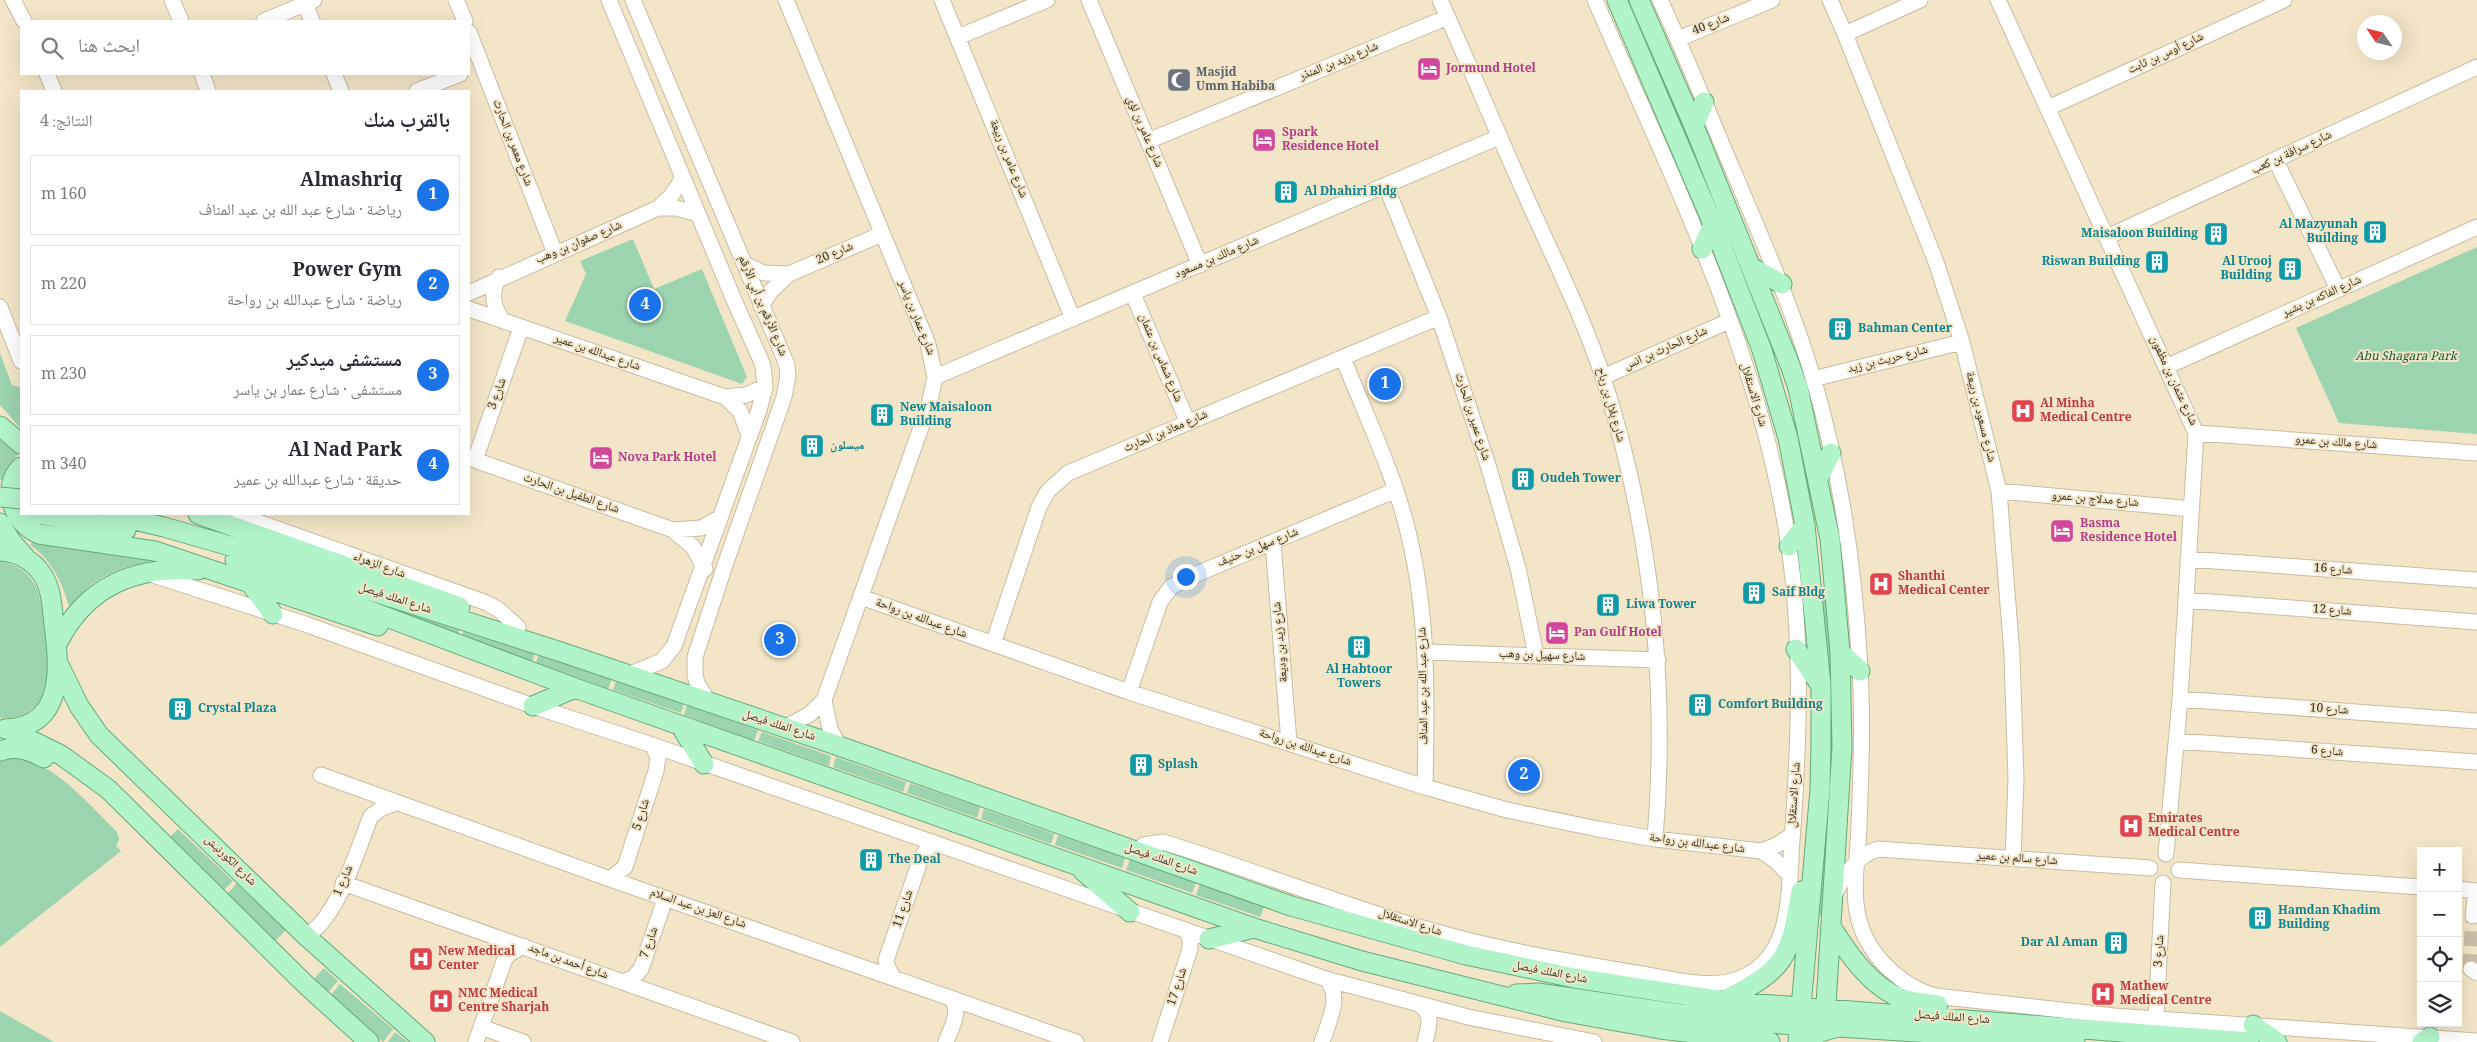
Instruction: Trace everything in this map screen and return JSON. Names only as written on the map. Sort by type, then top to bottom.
[{"type":"main road","name":"شارع الاستقلال","points":[[1617,0],[1714,224],[1772,379],[1788,438],[1805,525],[1821,685],[1820,789],[1802,1029]]},
{"type":"main road","points":[[1639,0],[1720,189],[1798,388],[1831,546],[1840,652],[1842,747],[1832,928],[1824,1010]]},
{"type":"main road","points":[[1694,126],[1704,102]]},
{"type":"main road","points":[[1687,162],[1687,154],[1690,152],[1695,154],[1708,180],[1720,189]]},
{"type":"main road","points":[[1702,249],[1714,224]]},
{"type":"main road","points":[[1751,267],[1782,284]]},
{"type":"main road","points":[[0,426],[20,443]]},
{"type":"main road","points":[[1818,479],[1831,454]]},
{"type":"main road","points":[[20,469],[13,476],[10,484],[11,502],[17,519],[31,531],[39,534],[147,550],[363,621],[501,670],[525,669]]},
{"type":"main road","points":[[1799,495],[1811,505],[1819,553],[1828,554],[1831,546]]},
{"type":"main road","points":[[0,497],[20,499]]},
{"type":"main road","points":[[0,509],[20,511]]},
{"type":"main road","name":"شارع الملك فيصل","points":[[48,515],[128,524],[253,553],[561,652],[839,746],[1291,906],[1466,955],[1583,980],[1723,1001],[1802,1029],[1824,1010],[1957,1018],[2167,1039],[2251,1034]]},
{"type":"main road","name":"شارع الملك فيصل","points":[[111,515],[128,524],[241,562],[575,688],[1254,928],[1352,959],[1503,998],[1605,1020],[1770,1042]]},
{"type":"main road","points":[[201,515],[518,627],[548,640],[561,652]]},
{"type":"main road","points":[[0,524],[11,542],[42,574],[49,590],[57,654],[58,682],[47,708],[28,723],[4,729]]},
{"type":"main road","points":[[1789,546],[1805,525]]},
{"type":"main road","points":[[0,551],[14,553],[30,562]]},
{"type":"main road","points":[[57,654],[74,615],[99,592],[129,576],[146,572],[186,570],[217,572]]},
{"type":"main road","points":[[250,583],[273,614]]},
{"type":"main road","points":[[1796,648],[1821,685]]},
{"type":"main road","points":[[1840,652],[1860,671]]},
{"type":"main road","name":"شارع الكورنيش","points":[[57,654],[79,706],[99,735],[306,936],[425,1042]]},
{"type":"main road","points":[[533,706],[575,688]]},
{"type":"main road","points":[[680,725],[704,764]]},
{"type":"main road","points":[[4,729],[61,755],[108,789],[306,984],[369,1042]]},
{"type":"main road","points":[[0,751],[17,748],[31,751],[79,781],[108,789]]},
{"type":"main road","points":[[1074,863],[1130,912]]},
{"type":"main road","points":[[1723,1001],[1762,980],[1780,963],[1792,938],[1802,883],[1814,864]]},
{"type":"main road","points":[[1210,939],[1254,928]]},
{"type":"main road","points":[[1832,928],[1857,963],[1888,992],[1914,1003],[1944,1007],[1957,1018]]},
{"type":"main road","points":[[1503,998],[1538,993],[1678,1014],[1820,1032],[1838,1027],[2075,1042]]},
{"type":"main road","points":[[2092,1030],[2114,1016]]},
{"type":"main road","points":[[2251,1034],[2277,1042]]},
{"type":"street","points":[[172,0],[181,20]]},
{"type":"street","points":[[456,0],[465,20]]},
{"type":"street","name":"شارع الأرقم بن أبي الأرقم","points":[[608,0],[763,365],[765,387],[674,646],[662,661],[628,675]]},
{"type":"street","name":"شارع الأرقم بن أبي الأرقم","points":[[633,0],[787,365],[787,386],[695,657],[694,674],[709,703]]},
{"type":"street","name":"شارع عمار بن ياسر","points":[[784,728],[810,714],[824,700],[929,405],[935,378],[928,344],[786,0]]},
{"type":"street","name":"شارع عامر بن ربيعة","points":[[942,0],[1073,319]]},
{"type":"street","points":[[958,37],[1048,0]]},
{"type":"street","name":"شارع عامر بن لؤي","points":[[1089,0],[1200,265]]},
{"type":"street","name":"شارع بلال بن رباح","points":[[1440,0],[1499,137],[1582,320],[1603,377],[1641,521],[1658,660],[1659,753],[1655,839]]},
{"type":"street","name":"شارع الاستقلال","points":[[1136,852],[1144,846],[1163,842],[1458,938],[1588,965],[1714,984],[1740,978],[1752,972],[1763,964],[1778,947],[1785,926],[1797,756],[1796,648],[1789,546],[1761,418],[1730,321],[1702,249],[1595,0]]},
{"type":"street","points":[[1660,0],[1782,284],[1813,379],[1831,454],[1850,557],[1860,671],[1860,826],[1856,862]]},
{"type":"street","name":"شارع 40","points":[[1678,39],[1772,0]]},
{"type":"street","name":"شارع مسعود بن ربيعة","points":[[1830,0],[1846,34],[1928,241],[1962,342],[1999,491],[2012,656],[2016,779],[2013,858]]},
{"type":"street","points":[[1846,34],[1920,0]]},
{"type":"street","name":"شارع عثمان بن مظعون","points":[[1998,0],[2196,433],[2180,699],[2166,854]]},
{"type":"street","name":"شارع أوس بن ثابت","points":[[2048,108],[2284,0]]},
{"type":"street","points":[[16,2],[24,20]]},
{"type":"street","points":[[266,20],[309,2],[312,20]]},
{"type":"street","name":"شارع يزيد بن المنذر","points":[[1148,141],[1448,17]]},
{"type":"street","name":"شارع معمر بن الحارث","points":[[470,38],[475,68],[555,253]]},
{"type":"street","name":"شارع سراقة بن كعب","points":[[2107,237],[2477,67]]},
{"type":"street","points":[[47,75],[54,90]]},
{"type":"street","points":[[202,75],[208,90]]},
{"type":"street","points":[[334,75],[341,90]]},
{"type":"street","points":[[420,90],[458,75]]},
{"type":"street","name":"شارع مالك بن مسعود","points":[[935,378],[1499,137]]},
{"type":"street","points":[[2276,161],[2338,289]]},
{"type":"street","name":"شارع صفوان بن وهب","points":[[470,292],[499,277],[658,208],[671,196],[683,178]]},
{"type":"street","name":"شارع عمير بن الحارث","points":[[1386,186],[1439,317],[1488,465],[1518,568],[1536,655]]},
{"type":"street","name":"شارع صفوان بن وهب","points":[[658,208],[676,208],[698,214]]},
{"type":"street","name":"شارع الفاكه بن بشير","points":[[2166,367],[2477,227]]},
{"type":"street","name":"شارع 20","points":[[762,306],[771,291],[788,274],[882,234]]},
{"type":"street","name":"شارع 20","points":[[744,264],[764,273],[788,274]]},
{"type":"street","points":[[499,277],[494,286],[493,295],[494,304],[503,321]]},
{"type":"street","name":"شارع شماس بن عثمان","points":[[1133,294],[1188,423]]},
{"type":"street","points":[[0,307],[20,358]]},
{"type":"street","name":"شارع عبدالله بن عمير","points":[[470,308],[521,328],[725,397],[746,396],[765,387]]},
{"type":"street","name":"شارع معاذ بن الحارث","points":[[993,644],[1039,507],[1048,491],[1068,473],[1439,317]]},
{"type":"street","name":"شارع الحارث بن انس","points":[[1603,377],[1730,321]]},
{"type":"street","name":"شارع 3","points":[[472,459],[521,328]]},
{"type":"street","name":"شارع حريث بن زيد","points":[[1813,379],[1962,342]]},
{"type":"street","name":"شارع عبد الله بن عبد المناف","points":[[1343,358],[1396,490],[1414,560],[1426,652],[1425,787]]},
{"type":"street","name":"شارع عبدالله بن عمير","points":[[725,397],[740,411],[749,435]]},
{"type":"street","name":"شارع مالك بن عمرو","points":[[2196,433],[2477,453]]},
{"type":"street","points":[[739,526],[734,516],[735,508],[754,453],[750,448],[744,449]]},
{"type":"street","name":"شارع الطفيل بن الحارث","points":[[472,459],[673,530],[693,547],[703,564]]},
{"type":"street","name":"شارع سهل بن حنيف","points":[[1129,692],[1156,611],[1171,587],[1192,576],[1396,490]]},
{"type":"street","name":"شارع مدلاج بن عمرو","points":[[1999,491],[2192,509]]},
{"type":"street","name":"شارع الزهراء","points":[[238,515],[487,603],[499,610],[518,627]]},
{"type":"street","name":"شارع الطفيل بن الحارث","points":[[673,530],[701,528],[719,518]]},
{"type":"street","name":"شارع زيد بن وديعة","points":[[1273,542],[1289,742]]},
{"type":"street","name":"شارع 16","points":[[2188,559],[2477,580]]},
{"type":"street","points":[[703,564],[706,576],[705,586],[689,635],[691,638],[696,638],[703,630]]},
{"type":"street","points":[[146,572],[273,614],[533,706],[652,745],[1326,979],[1468,1018],[1594,1042]]},
{"type":"street","name":"شارع عبدالله بن رواحة","points":[[861,597],[1129,692],[1425,787],[1508,810],[1655,839],[1761,852],[1776,861],[1789,875]]},
{"type":"street","name":"شارع 12","points":[[2186,600],[2477,622]]},
{"type":"street","name":"شارع سهيل بن وهب","points":[[1426,652],[1658,660]]},
{"type":"street","name":"شارع 10","points":[[2180,699],[2477,721]]},
{"type":"street","points":[[824,700],[830,729],[839,746]]},
{"type":"street","name":"شارع 6","points":[[2176,741],[2477,762]]},
{"type":"street","name":"شارع 5","points":[[610,880],[625,867],[658,764],[656,751],[652,745]]},
{"type":"street","name":"شارع العز بن عبد السلام","points":[[321,775],[610,880],[1076,1042]]},
{"type":"street","points":[[362,790],[370,816],[382,808],[396,803]]},
{"type":"street","name":"شارع 1","points":[[306,936],[317,929],[326,919],[343,884],[370,816]]},
{"type":"street","points":[[1860,826],[1871,839],[1885,849]]},
{"type":"street","name":"شارع عبدالله بن رواحة","points":[[1761,852],[1777,845],[1792,835]]},
{"type":"street","name":"شارع 11","points":[[893,977],[889,972],[886,960],[921,858],[932,842]]},
{"type":"street","name":"شارع سالم بن عمير","points":[[1834,896],[1856,862],[1870,852],[1885,849],[2150,868]]},
{"type":"street","points":[[2166,854],[2175,858],[2179,870],[2172,881],[2163,883],[2153,878],[2150,868],[2157,856],[2166,854]]},
{"type":"street","name":"شارع الملك فيصل","points":[[1856,862],[1856,914],[1865,939],[1880,960],[1912,988],[1936,996],[2114,1016],[2156,1018],[2251,1034],[2477,1041]]},
{"type":"street","points":[[2179,870],[2417,887]]},
{"type":"street","name":"شارع 3","points":[[2156,1018],[2163,883]]},
{"type":"street","name":"شارع أحمد بن ماجد","points":[[343,884],[792,1042]]},
{"type":"street","points":[[2462,889],[2476,891],[2473,916]]},
{"type":"street","name":"شارع 7","points":[[622,982],[633,978],[641,969],[663,905],[663,900],[660,896]]},
{"type":"street","name":"شارع 17","points":[[1160,1042],[1190,949],[1190,938],[1187,931]]},
{"type":"street","points":[[476,1042],[504,961],[510,954],[523,946]]},
{"type":"street","points":[[1322,1042],[1335,994],[1326,979]]},
{"type":"street","points":[[946,1042],[956,1012],[956,1007],[951,998]]},
{"type":"street","points":[[1421,1006],[1427,1011],[1430,1020],[1424,1042]]},
{"type":"street","points":[[481,1027],[523,1042]]},
{"type":"green space","points":[[633,239],[654,289],[702,269],[747,377],[742,384],[565,321],[586,274],[580,261]]},
{"type":"green space","name":"Abu Shagara Park","points":[[2477,247],[2477,434],[2339,423],[2296,328]]},
{"type":"green space","points":[[0,353],[12,385],[20,387],[20,428],[0,405]]},
{"type":"green space","points":[[0,436],[20,452],[7,467],[3,480],[0,480]]},
{"type":"green space","points":[[33,541],[158,560],[119,570],[96,581],[77,599],[70,610],[56,574],[45,558],[30,545]]},
{"type":"green space","points":[[0,561],[24,571],[37,588],[51,664],[50,680],[42,698],[29,711],[11,718],[0,718]]},
{"type":"green space","points":[[1826,595],[1832,671],[1833,753],[1824,915],[1818,915],[1820,596]]},
{"type":"green space","points":[[391,605],[460,628],[457,636],[390,609]]},
{"type":"green space","points":[[464,629],[535,652],[532,663],[462,637]]},
{"type":"green space","points":[[539,653],[612,679],[608,689],[536,663]]},
{"type":"green space","points":[[616,680],[684,704],[681,713],[613,690]]},
{"type":"green space","points":[[687,705],[758,730],[754,741],[684,715]]},
{"type":"green space","points":[[762,732],[831,756],[829,766],[758,741]]},
{"type":"green space","points":[[13,757],[42,766],[83,797],[117,832],[119,839],[116,846],[121,851],[0,947],[0,761]]},
{"type":"green space","points":[[836,757],[906,782],[903,792],[833,767]]},
{"type":"green space","points":[[910,783],[980,807],[977,818],[907,793]]},
{"type":"green space","points":[[984,809],[1054,834],[1051,844],[981,819]]},
{"type":"green space","points":[[178,829],[233,881],[223,891],[168,839]]},
{"type":"green space","points":[[1058,835],[1125,858],[1122,868],[1055,845]]},
{"type":"green space","points":[[1130,859],[1196,883],[1192,893],[1126,870]]},
{"type":"green space","points":[[237,883],[286,930],[275,941],[226,895]]},
{"type":"green space","points":[[1200,884],[1264,907],[1260,917],[1196,895]]},
{"type":"green space","points":[[324,968],[338,981],[328,992],[314,979]]},
{"type":"green space","points":[[340,984],[393,1029],[383,1042],[331,995]]},
{"type":"green space","points":[[0,1011],[54,1042],[0,1042]]},
{"type":"green space","points":[[395,1032],[408,1042],[388,1042]]},
{"type":"tunnel","points":[[2471,969],[2473,916]]},
{"type":"place","name":"Jormund Hotel","points":[[1429,69]]},
{"type":"place","name":"Masjid Umm Habiba","points":[[1179,80]]},
{"type":"place","name":"Spark Residence Hotel","points":[[1264,140]]},
{"type":"place","name":"Al Dhahiri Bldg","points":[[1286,192]]},
{"type":"place","name":"Al Mazyunah Building","points":[[2375,232]]},
{"type":"place","name":"Maisaloon Building","points":[[2216,234]]},
{"type":"place","name":"Riswan Building","points":[[2157,262]]},
{"type":"place","name":"Al Urooj Building","points":[[2290,269]]},
{"type":"place","name":"Al Nad Park","points":[[645,305]]},
{"type":"place","name":"Bahman Center","points":[[1840,329]]},
{"type":"place","name":"Almashriq","points":[[1385,384]]},
{"type":"place","name":"Al Minha Medical Centre","points":[[2023,411]]},
{"type":"place","name":"New Maisaloon Building","points":[[882,415]]},
{"type":"place","name":"ميسلون","points":[[812,446]]},
{"type":"place","name":"Nova Park Hotel","points":[[601,458]]},
{"type":"place","name":"Oudeh Tower","points":[[1523,479]]},
{"type":"place","name":"Basma Residence Hotel","points":[[2062,531]]},
{"type":"place","name":"Shanthi Medical Center","points":[[1881,584]]},
{"type":"place","name":"Saif Bldg","points":[[1754,593]]},
{"type":"place","name":"Liwa Tower","points":[[1608,605]]},
{"type":"place","name":"Pan Gulf Hotel","points":[[1557,633]]},
{"type":"place","name":"مستشفى ميدكير","points":[[780,640]]},
{"type":"place","name":"Al Habtoor Towers","points":[[1359,647]]},
{"type":"place","name":"Comfort Building","points":[[1700,705]]},
{"type":"place","name":"Crystal Plaza","points":[[180,709]]},
{"type":"place","name":"Splash","points":[[1141,765]]},
{"type":"place","name":"Power Gym","points":[[1524,775]]},
{"type":"place","name":"Emirates Medical Centre","points":[[2131,826]]},
{"type":"place","name":"The Deal","points":[[871,860]]},
{"type":"place","name":"Hamdan Khadim Building","points":[[2260,918]]},
{"type":"place","name":"Dar Al Aman","points":[[2116,943]]},
{"type":"place","name":"New Medical Center","points":[[421,959]]},
{"type":"place","name":"Mathew Medical Centre","points":[[2103,994]]},
{"type":"place","name":"NMC Medical Centre Sharjah","points":[[441,1001]]}]
